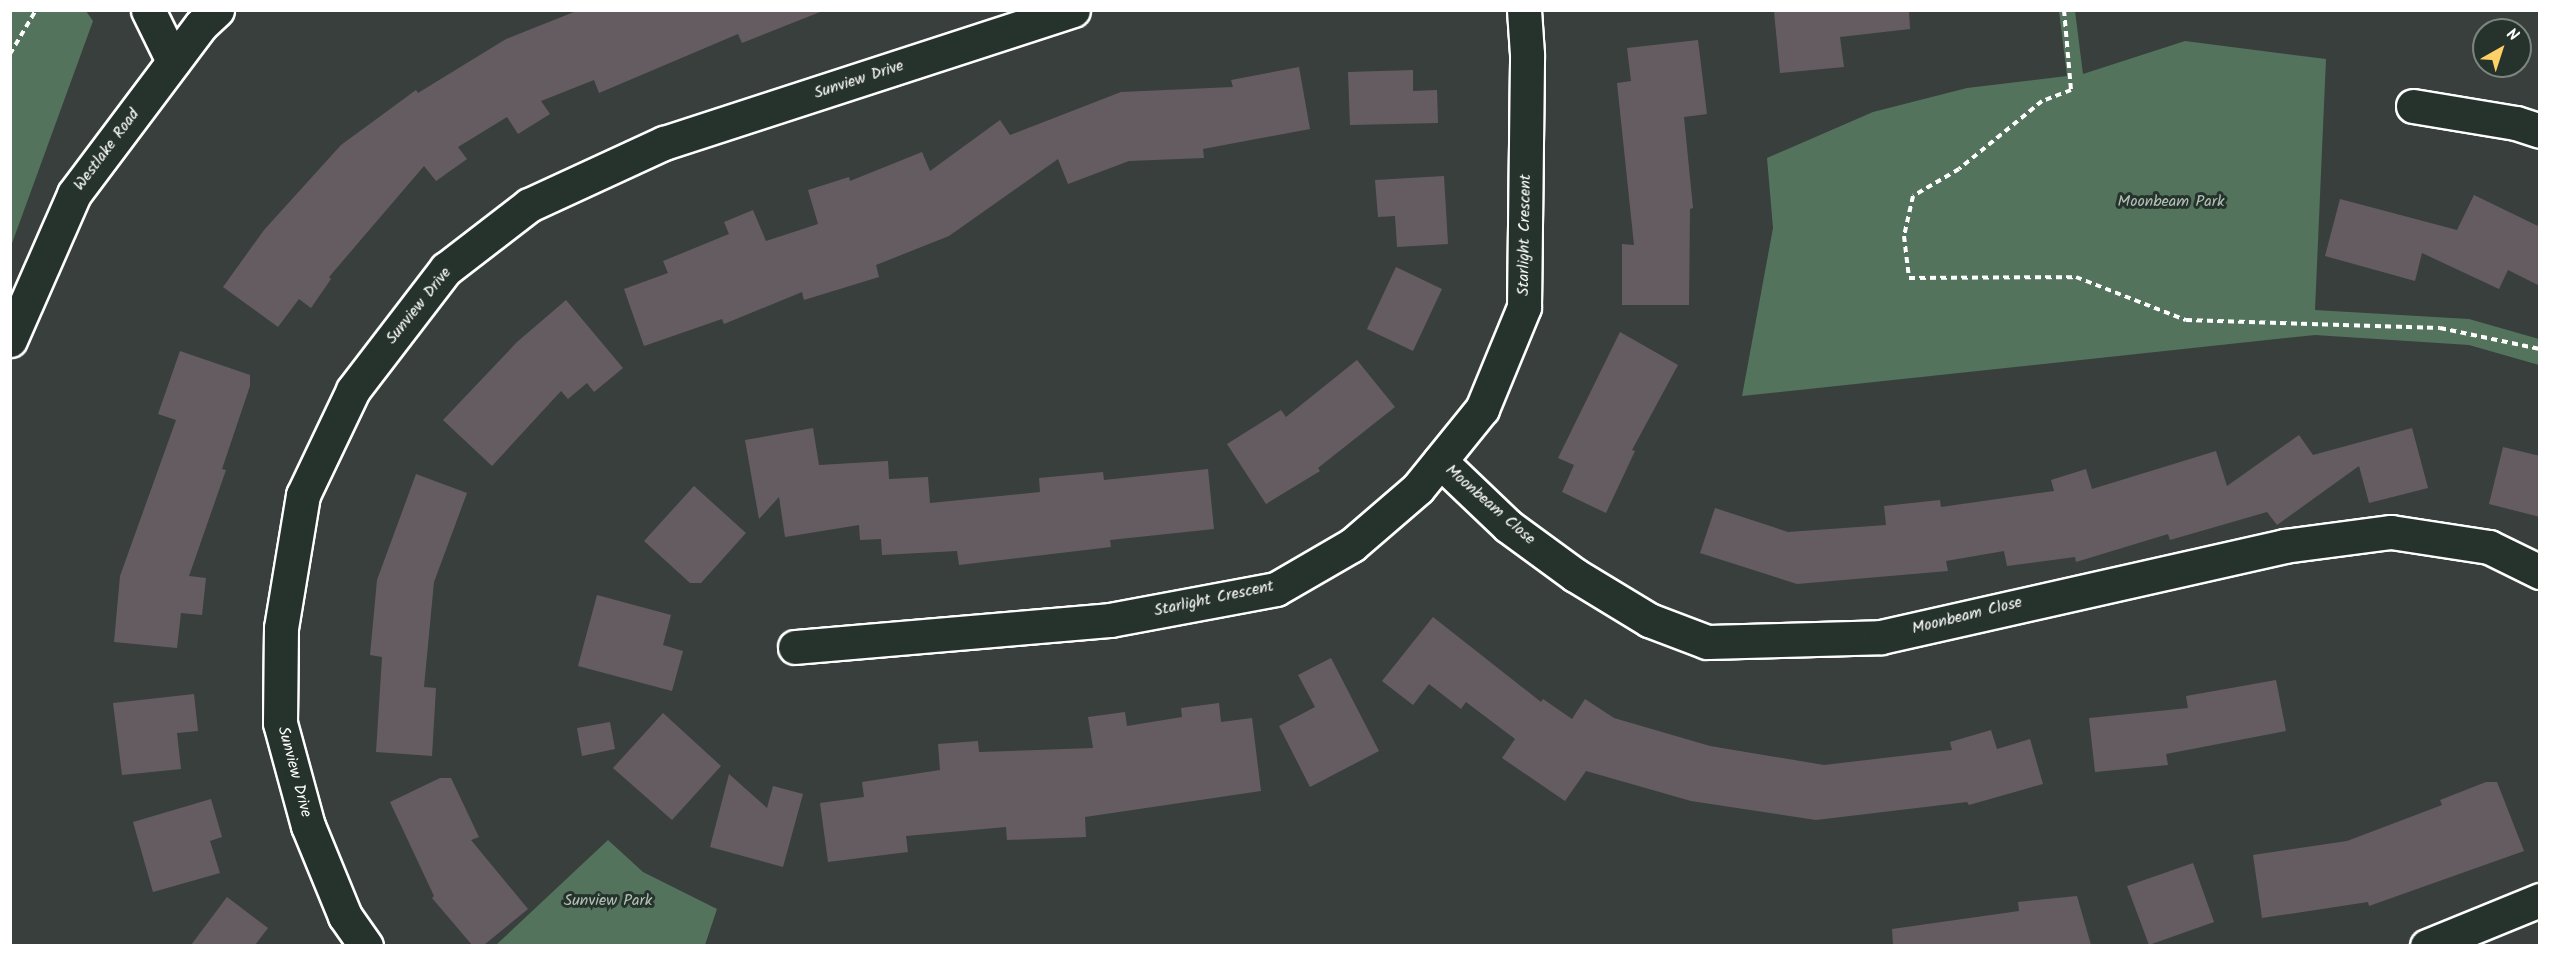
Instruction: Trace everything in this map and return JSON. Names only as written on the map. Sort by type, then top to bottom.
[{"type":"street","points":[[148,10],[173,62]]},
{"type":"street","name":"Westlake Road","points":[[10,340],[74,194],[173,62],[217,10]]},
{"type":"street","name":"Sunview Drive","points":[[366,945],[345,916],[308,826],[280,723],[281,628],[303,495],[353,390],[446,269],[528,205],[664,143],[1073,10]]},
{"type":"street","name":"Starlight Crescent","points":[[795,647],[1110,620],[1276,589],[1352,545],[1418,488],[1482,409],[1524,307],[1527,54],[1524,10]]},
{"type":"street","points":[[2413,106],[2516,123],[2540,131]]},
{"type":"street","name":"Moonbeam Close","points":[[1440,461],[1508,526],[1575,574],[1649,620],[1707,642],[1881,638],[2284,546],[2391,532],[2489,547],[2540,572]]},
{"type":"street","points":[[2427,945],[2540,900]]},
{"type":"path","points":[[10,54],[36,10]]},
{"type":"path","points":[[2064,10],[2071,90],[2042,101],[1959,169],[1912,196],[1904,236],[1909,278],[2076,277],[2186,320],[2440,328],[2540,349]]},
{"type":"green space","points":[[11,10],[86,11],[93,21],[11,246]]},
{"type":"green space","name":"Moonbeam Park","points":[[2059,11],[2075,11],[2083,74],[2185,41],[2326,59],[2315,310],[2469,319],[2539,339],[2539,365],[2469,345],[2315,335],[1742,396],[1773,228],[1767,158],[1873,112],[1967,88],[2067,76]]},
{"type":"green space","name":"Sunview Park","points":[[608,840],[643,872],[717,909],[705,945],[496,945]]},
{"type":"building","points":[[579,10],[820,12],[742,43],[738,34],[599,93],[594,80],[541,101],[550,114],[518,134],[507,117],[458,147],[467,159],[436,181],[424,166],[329,277],[331,279],[311,308],[299,299],[278,327],[223,287],[264,230],[341,145],[416,90],[418,93],[506,39]]},
{"type":"building","points":[[1909,10],[1910,29],[1840,37],[1844,67],[1780,73],[1774,12]]},
{"type":"building","points":[[1698,40],[1707,114],[1684,117],[1693,208],[1690,209],[1689,305],[1622,305],[1622,244],[1634,245],[1617,83],[1631,81],[1627,48]]},
{"type":"building","points":[[1299,67],[1310,129],[1203,149],[1204,158],[1129,161],[1068,184],[1058,159],[949,236],[876,265],[879,277],[804,300],[802,292],[724,324],[722,319],[644,346],[624,289],[668,273],[663,261],[729,234],[724,222],[753,210],[766,241],[818,224],[808,190],[849,177],[850,181],[922,152],[930,171],[1000,120],[1010,135],[1121,92],[1233,87],[1231,80]]},
{"type":"building","points":[[1413,70],[1413,91],[1437,90],[1438,123],[1350,125],[1348,72]]},
{"type":"building","points":[[1444,176],[1448,244],[1397,247],[1395,216],[1378,217],[1375,180]]},
{"type":"building","points":[[2474,195],[2540,227],[2540,286],[2508,270],[2499,289],[2422,253],[2415,281],[2325,256],[2340,199],[2457,230]]},
{"type":"building","points":[[1396,267],[1442,289],[1413,351],[1367,329]]},
{"type":"building","points":[[566,300],[623,368],[594,392],[587,383],[568,399],[561,391],[492,466],[443,420],[517,342]]},
{"type":"building","points":[[1620,332],[1678,365],[1632,450],[1635,451],[1606,513],[1562,492],[1574,465],[1558,458]]},
{"type":"building","points":[[180,351],[250,375],[250,386],[222,469],[226,470],[189,576],[206,578],[202,615],[181,613],[177,648],[114,642],[120,576],[176,420],[158,414]]},
{"type":"building","points":[[1357,360],[1395,407],[1318,468],[1320,471],[1266,504],[1227,444],[1281,410],[1286,417]]},
{"type":"building","points":[[813,428],[819,465],[888,461],[889,479],[928,477],[930,503],[1040,492],[1039,478],[1103,472],[1104,480],[1208,469],[1214,529],[1110,540],[1111,547],[959,565],[957,551],[882,555],[881,539],[860,540],[859,525],[785,537],[779,497],[759,519],[745,440]]},
{"type":"building","points":[[2412,428],[2428,488],[2369,503],[2359,466],[2277,525],[2267,512],[2170,540],[2168,534],[2076,562],[2075,557],[2007,566],[2004,551],[1946,561],[1948,571],[1797,584],[1700,553],[1715,508],[1788,532],[1886,525],[1884,506],[1940,500],[1941,507],[2054,491],[2051,480],[2086,469],[2092,489],[2216,451],[2227,486],[2299,435],[2313,455]]},
{"type":"building","points":[[2503,447],[2540,456],[2540,517],[2489,504]]},
{"type":"building","points":[[416,474],[467,493],[434,582],[424,687],[436,688],[432,756],[376,752],[382,657],[370,655],[377,580]]},
{"type":"building","points":[[694,486],[746,533],[701,583],[690,583],[644,541]]},
{"type":"building","points":[[597,595],[671,615],[663,645],[683,651],[672,691],[578,666]]},
{"type":"building","points":[[1433,617],[1541,702],[1543,699],[1572,719],[1585,699],[1614,718],[1710,746],[1824,765],[1952,750],[1950,742],[1991,730],[1997,749],[2030,739],[2043,784],[1969,805],[1967,802],[1816,820],[1691,801],[1586,771],[1565,801],[1502,758],[1515,739],[1466,702],[1461,709],[1429,684],[1413,705],[1382,681]]},
{"type":"building","points":[[1331,658],[1379,751],[1310,787],[1279,726],[1315,707],[1298,675]]},
{"type":"building","points":[[2276,680],[2286,731],[2166,754],[2168,765],[2095,772],[2089,718],[2188,708],[2186,696]]},
{"type":"building","points":[[194,694],[198,731],[177,733],[181,769],[122,775],[113,703]]},
{"type":"building","points":[[1219,703],[1221,722],[1252,718],[1261,791],[1085,817],[1086,837],[1007,840],[1006,827],[906,836],[908,852],[828,862],[820,803],[864,797],[862,782],[940,770],[938,744],[978,741],[979,752],[1093,748],[1088,717],[1125,712],[1127,726],[1182,717],[1181,708]]},
{"type":"building","points":[[663,713],[721,766],[672,820],[613,768]]},
{"type":"building","points":[[610,722],[615,749],[582,756],[577,728]]},
{"type":"building","points":[[729,774],[767,808],[773,786],[803,794],[783,867],[710,847]]},
{"type":"building","points":[[440,778],[451,778],[479,837],[471,840],[528,909],[484,945],[472,945],[432,898],[434,896],[390,802]]},
{"type":"building","points":[[2486,782],[2497,782],[2524,851],[2369,906],[2368,902],[2262,918],[2253,855],[2347,841],[2442,805],[2440,800]]},
{"type":"building","points":[[211,799],[222,837],[210,841],[220,873],[153,892],[133,822]]},
{"type":"building","points":[[2193,863],[2214,922],[2149,945],[2127,886]]},
{"type":"building","points":[[2077,896],[2091,945],[1893,945],[1892,929],[2019,911],[2018,902]]},
{"type":"building","points":[[227,897],[268,928],[255,945],[191,945]]}]
